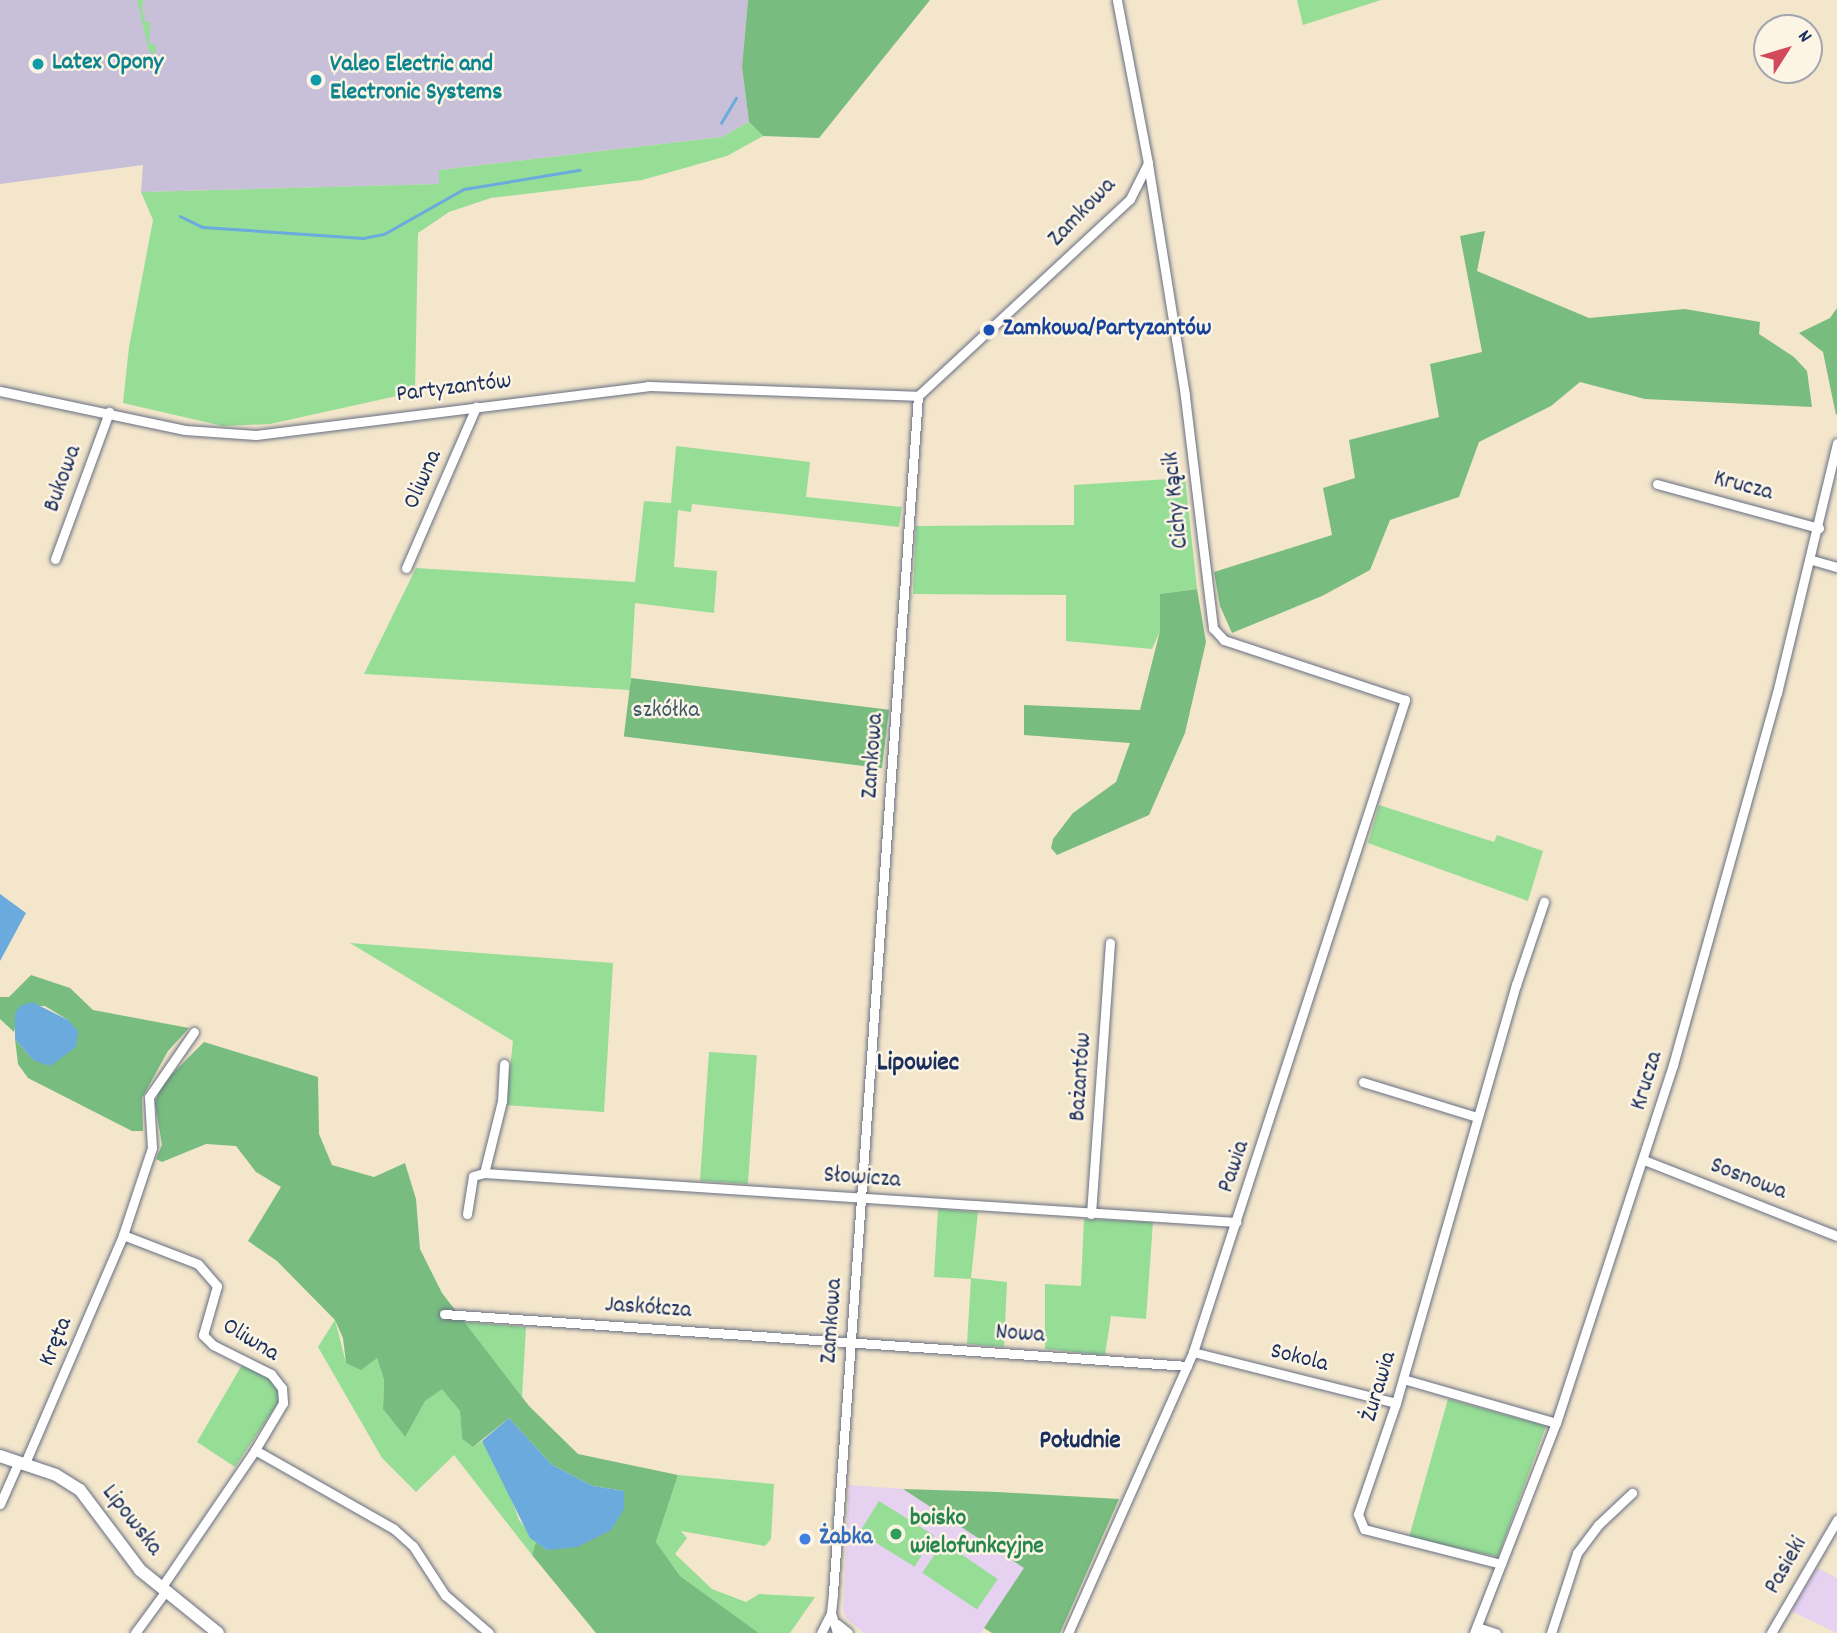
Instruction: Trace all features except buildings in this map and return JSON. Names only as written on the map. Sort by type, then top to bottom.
[{"type":"street","points":[[1117,0],[1148,163]]},
{"type":"street","name":"Zamkowa","points":[[824,1630],[831,1613],[918,396],[1130,199],[1148,163]]},
{"type":"street","name":"Cichy Kącik","points":[[1148,163],[1185,394],[1213,628],[1224,640],[1405,701]]},
{"type":"street","name":"Partyzantów","points":[[0,391],[185,429],[256,435],[648,386],[918,396]]},
{"type":"street","name":"Oliwna","points":[[405,568],[477,407]]},
{"type":"street","name":"Bukowa","points":[[55,559],[109,412]]},
{"type":"street","name":"Krucza","points":[[1476,1630],[1556,1423],[1644,1160],[1699,977],[1812,560],[1833,481],[1837,443]]},
{"type":"street","name":"Krucza","points":[[1657,484],[1819,528]]},
{"type":"street","points":[[1812,560],[1837,568]]},
{"type":"street","name":"Pawia","points":[[1068,1633],[1193,1352],[1405,701]]},
{"type":"street","name":"Żurawia","points":[[1501,1564],[1359,1524],[1358,1514],[1404,1379],[1477,1117],[1544,902]]},
{"type":"street","name":"Bażantów","points":[[1091,1214],[1110,943]]},
{"type":"street","points":[[123,1235],[152,1148],[149,1097],[194,1032]]},
{"type":"street","points":[[467,1214],[473,1176],[484,1174],[502,1101],[504,1063]]},
{"type":"street","points":[[1363,1082],[1477,1117]]},
{"type":"street","name":"Sosnowa","points":[[1644,1160],[1837,1236]]},
{"type":"street","name":"Słowicza","points":[[484,1174],[1236,1222]]},
{"type":"street","name":"Oliwna","points":[[123,1235],[198,1264],[217,1286],[203,1335],[213,1345],[271,1374],[282,1388],[284,1403],[254,1450]]},
{"type":"street","name":"Kręta","points":[[0,1504],[22,1462],[123,1235]]},
{"type":"street","name":"Jaskółcza","points":[[444,1314],[851,1342]]},
{"type":"street","name":"Nowa","points":[[851,1342],[1187,1366]]},
{"type":"street","name":"Sokola","points":[[1193,1352],[1396,1403]]},
{"type":"street","points":[[1404,1379],[1556,1423]]},
{"type":"street","points":[[135,1633],[254,1450],[394,1529],[413,1546],[445,1595],[489,1633]]},
{"type":"street","name":"Lipowska","points":[[0,1456],[22,1462],[80,1490],[140,1570],[218,1633]]},
{"type":"street","points":[[1551,1633],[1577,1553],[1598,1525],[1632,1493]]},
{"type":"street","name":"Pasieki","points":[[1771,1633],[1837,1520]]},
{"type":"street","name":"Zamkowa","points":[[831,1613],[837,1629],[849,1633]]},
{"type":"street","points":[[1476,1630],[1496,1633]]},
{"type":"shaded area","points":[[0,0],[748,0],[742,67],[749,122],[722,137],[439,170],[440,184],[141,192],[143,165],[0,184]]},
{"type":"shaded area","points":[[849,1485],[903,1489],[1025,1568],[981,1633],[864,1633],[847,1619],[843,1611]]},
{"type":"shaded area","points":[[1817,1568],[1837,1578],[1837,1633],[1791,1611]]},
{"type":"green space","points":[[137,0],[143,0],[142,14],[145,13],[144,21],[150,22],[149,44],[156,45],[155,56],[149,51]]},
{"type":"green space","points":[[748,0],[930,0],[819,138],[763,136],[749,122],[742,67]]},
{"type":"green space","points":[[1297,0],[1381,0],[1303,25]]},
{"type":"green space","points":[[749,122],[763,136],[727,156],[642,180],[491,198],[449,212],[418,233],[415,392],[270,424],[223,426],[123,403],[129,347],[153,220],[141,192],[439,184],[439,170],[722,137]]},
{"type":"green space","points":[[1485,231],[1477,271],[1589,318],[1685,309],[1760,322],[1759,334],[1794,357],[1807,371],[1812,407],[1645,399],[1580,382],[1551,406],[1479,442],[1459,497],[1390,520],[1370,570],[1322,596],[1232,633],[1220,606],[1214,572],[1332,535],[1323,488],[1355,478],[1349,440],[1439,417],[1430,364],[1482,352],[1460,236]]},
{"type":"green space","points":[[1837,308],[1836,415],[1823,352],[1799,333],[1830,318]]},
{"type":"green space","points":[[676,446],[810,462],[806,497],[902,507],[899,527],[692,504],[691,512],[678,510],[674,567],[717,571],[714,613],[635,603],[630,690],[364,674],[416,568],[635,582],[644,501],[671,503]]},
{"type":"green space","points":[[1185,478],[1197,589],[1160,594],[1160,631],[1152,649],[1066,641],[1066,595],[913,594],[916,526],[1074,525],[1074,485]]},
{"type":"green space","points":[[1197,589],[1206,642],[1185,733],[1149,815],[1057,855],[1051,848],[1053,839],[1073,813],[1116,782],[1130,743],[1024,735],[1024,705],[1140,710],[1160,631],[1160,594]]},
{"type":"green space","name":"szkółka","points":[[631,678],[889,710],[882,768],[624,737]]},
{"type":"green space","points":[[1379,805],[1494,842],[1497,835],[1543,851],[1528,901],[1368,843]]},
{"type":"green space","points":[[350,943],[613,963],[604,1112],[506,1105],[513,1041]]},
{"type":"green space","points":[[31,975],[70,988],[93,1010],[189,1028],[168,1051],[142,1098],[143,1131],[132,1131],[28,1078],[18,1064],[15,1039],[33,1060],[68,1020],[45,1006],[20,1006],[14,1032],[0,1019],[0,997],[9,997]]},
{"type":"green space","points":[[204,1042],[318,1077],[319,1134],[332,1165],[374,1177],[405,1163],[416,1199],[420,1249],[442,1293],[529,1406],[578,1454],[678,1475],[656,1542],[680,1576],[759,1633],[596,1633],[532,1555],[536,1542],[547,1550],[624,1491],[593,1486],[552,1465],[509,1418],[473,1447],[462,1439],[460,1411],[442,1389],[425,1401],[405,1437],[383,1409],[384,1380],[377,1358],[361,1370],[346,1363],[343,1338],[335,1320],[277,1261],[248,1241],[281,1187],[256,1172],[236,1146],[206,1144],[162,1162],[156,1159],[162,1145],[155,1103],[161,1085]]},
{"type":"green space","points":[[709,1052],[757,1055],[748,1184],[700,1181]]},
{"type":"green space","points":[[938,1209],[978,1212],[971,1278],[1007,1282],[1004,1347],[967,1344],[971,1279],[934,1277]]},
{"type":"green space","points":[[1084,1219],[1153,1222],[1146,1319],[1111,1316],[1105,1355],[1045,1349],[1045,1284],[1081,1286]]},
{"type":"green space","points":[[335,1320],[346,1363],[377,1358],[384,1380],[383,1409],[404,1436],[425,1401],[442,1388],[460,1411],[462,1439],[473,1447],[482,1441],[502,1474],[519,1520],[536,1542],[532,1555],[454,1455],[416,1492],[382,1458],[318,1347]]},
{"type":"green space","points":[[464,1322],[526,1327],[522,1397]]},
{"type":"green space","points":[[242,1365],[268,1377],[278,1390],[279,1401],[235,1467],[197,1442]]},
{"type":"green space","points":[[1448,1399],[1546,1426],[1498,1557],[1409,1537]]},
{"type":"green space","points":[[678,1475],[774,1484],[771,1539],[765,1546],[681,1531],[687,1538],[675,1554],[712,1589],[746,1602],[759,1594],[815,1597],[790,1633],[759,1633],[680,1576],[656,1542]]},
{"type":"green space","points":[[903,1489],[1119,1499],[1060,1633],[992,1633],[984,1628],[1024,1568]]},
{"type":"green space","name":"boisko wielofunkcyjne","points":[[879,1501],[934,1535],[915,1567],[859,1532]]},
{"type":"green space","points":[[943,1542],[998,1579],[977,1610],[922,1573]]},
{"type":"water","points":[[0,894],[26,913],[0,961]]},
{"type":"water","points":[[32,1002],[68,1020],[78,1031],[76,1047],[50,1066],[33,1060],[15,1039],[15,1014],[20,1006]]},
{"type":"water","points":[[509,1418],[552,1465],[593,1486],[624,1491],[624,1509],[611,1530],[577,1547],[547,1550],[530,1538],[482,1441]]},
{"type":"waterway","points":[[721,123],[736,98]]},
{"type":"waterway","points":[[180,216],[203,227],[363,238],[384,234],[464,189],[579,170]]},
{"type":"place","name":"Latex Opony","points":[[38,64]]},
{"type":"place","name":"Valeo Electric and Electronic Systems","points":[[316,80]]},
{"type":"place","name":"Zamkowa/Partyzantów","points":[[989,330]]},
{"type":"place","name":"boisko wielofunkcyjne","points":[[896,1534]]},
{"type":"place","name":"Żabka","points":[[805,1539]]},
{"type":"district","name":"Lipowiec","points":[[918,1064]]},
{"type":"district","name":"Południe","points":[[1080,1442]]}]
